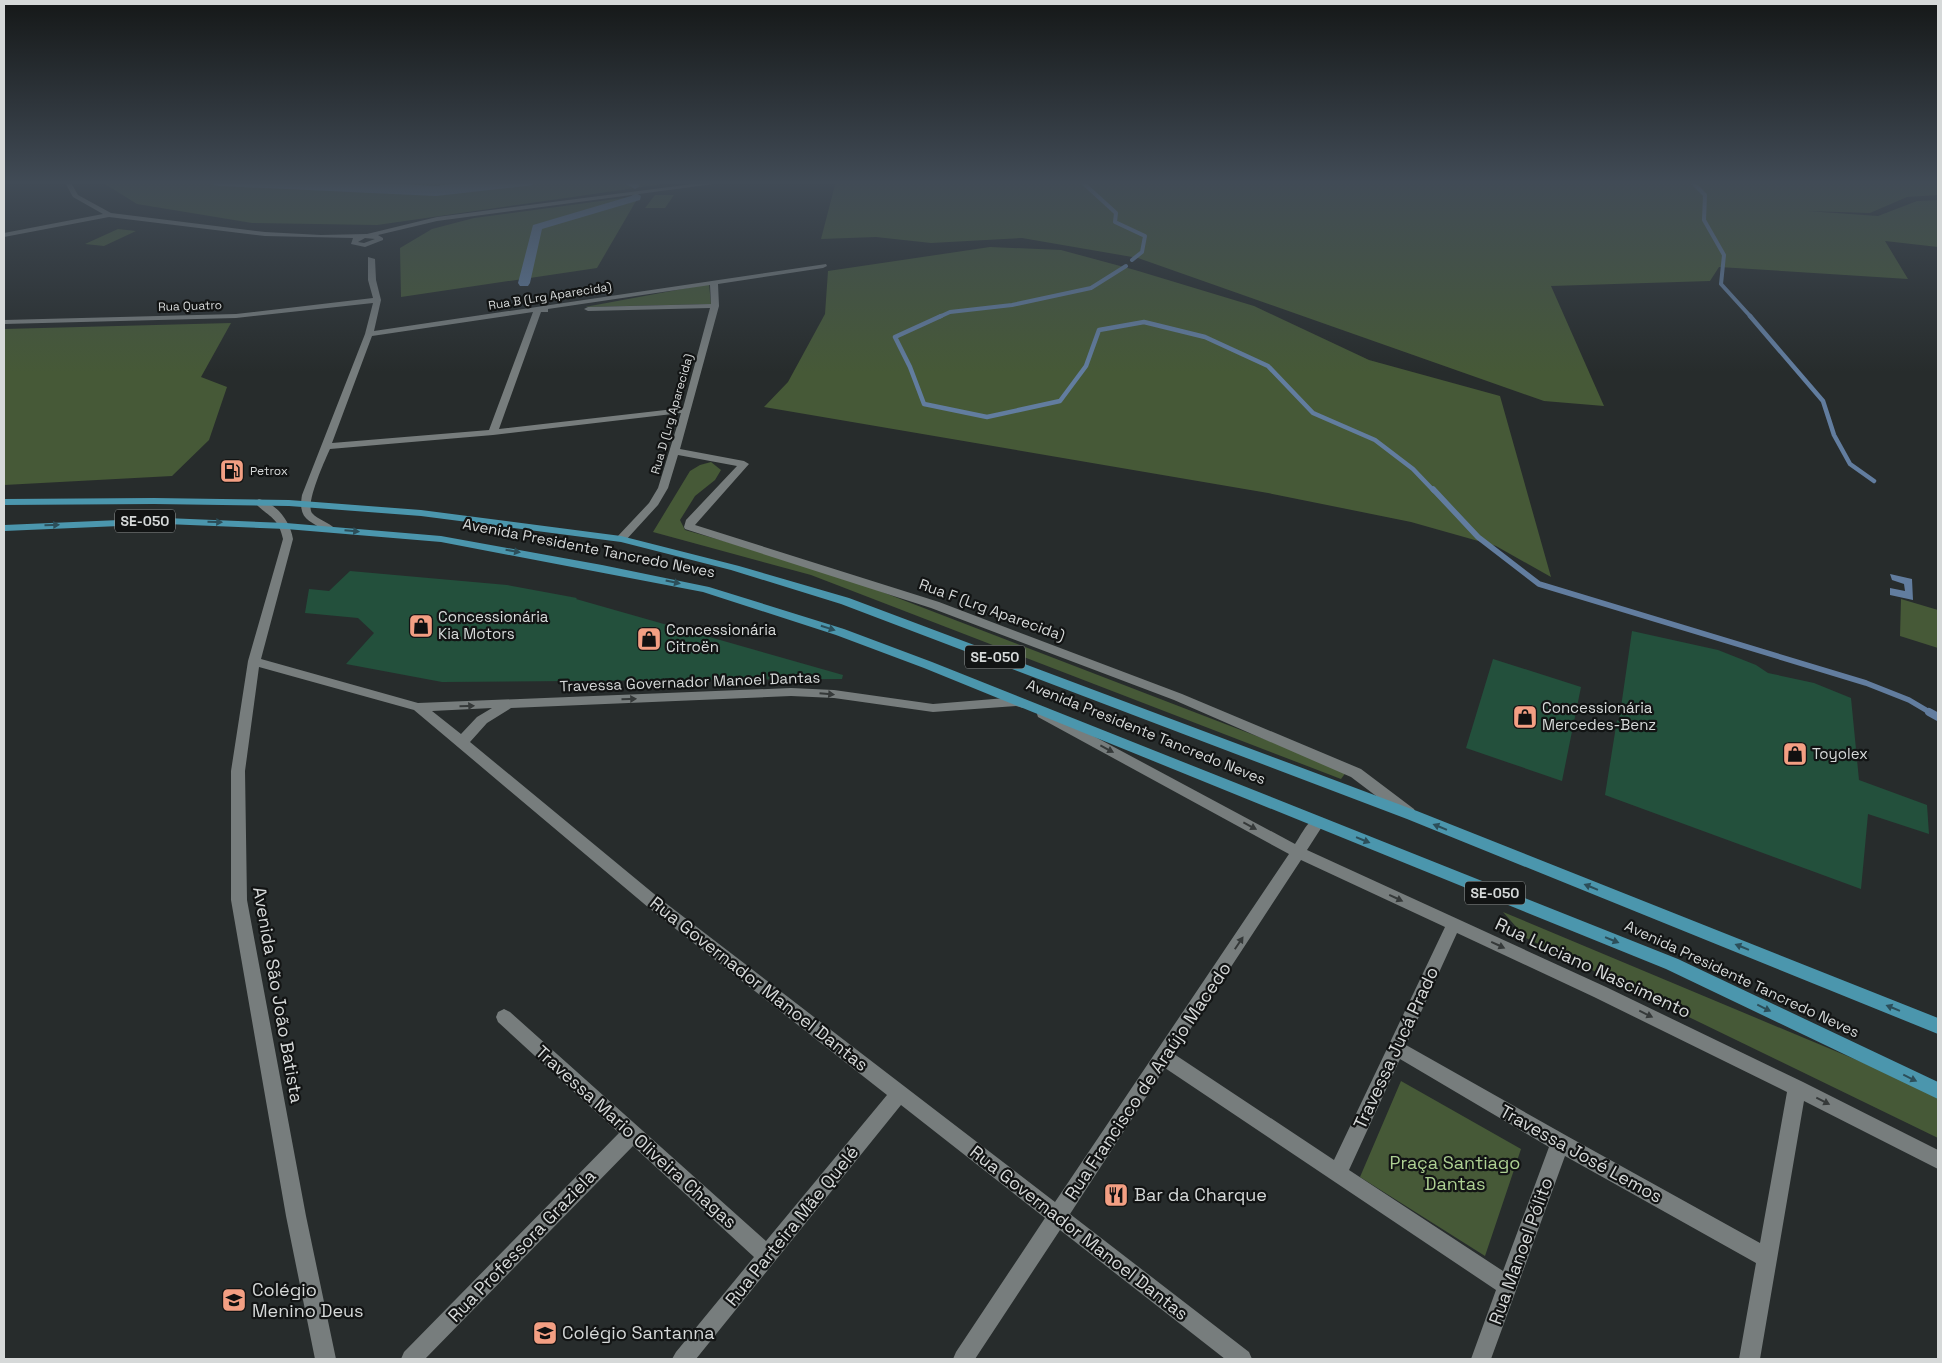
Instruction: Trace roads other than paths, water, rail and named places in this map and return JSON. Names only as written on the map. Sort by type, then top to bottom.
[{"type":"main road","name":"Avenida Presidente Tancredo Neves","points":[[4,502],[258,502],[421,513],[621,539],[735,568],[845,601],[1412,815],[1938,1026]]},
{"type":"main road","name":"Avenida Presidente Tancredo Neves","points":[[4,528],[166,521],[286,526],[441,539],[705,588],[840,632],[1018,701],[1672,964],[1938,1092]]},
{"type":"street","points":[[357,245],[371,259]]},
{"type":"street","points":[[330,530],[309,516],[305,509],[311,482],[369,334],[377,300],[372,280],[371,259],[378,245]]},
{"type":"street","name":"Rua B (Lrg Aparecida)","points":[[369,334],[823,266]]},
{"type":"street","name":"Rua D (Lrg Aparecida)","points":[[621,539],[659,496],[687,410],[715,306],[714,282]]},
{"type":"street","name":"Rua Quatro","points":[[4,322],[241,316],[377,300]]},
{"type":"street","points":[[493,432],[538,310],[715,306]]},
{"type":"street","points":[[326,446],[493,432],[687,410]]},
{"type":"street","name":"Rua F (Lrg Aparecida)","points":[[674,451],[744,464],[689,524],[691,528],[935,605],[1178,697],[1349,769],[1412,815]]},
{"type":"street","points":[[258,502],[280,518],[286,526]]},
{"type":"street","name":"Avenida São João Batista","points":[[286,526],[288,539],[254,661],[238,771],[239,900],[293,1198],[325,1359]]},
{"type":"street","name":"Rua Governador Manoel Dantas","points":[[254,661],[418,708],[462,742],[654,903],[1242,1359]]},
{"type":"street","name":"Travessa Governador Manoel Dantas","points":[[418,708],[791,692],[834,694],[933,708],[1018,701]]},
{"type":"street","name":"Rua Luciano Nascimento","points":[[1018,701],[1299,853],[1600,992],[1797,1088],[1938,1160]]},
{"type":"street","name":"Travessa Governador Manoel Dantas","points":[[462,742],[482,720],[512,704]]},
{"type":"street","name":"Rua Francisco de Araújo Macedo","points":[[963,1359],[1318,822]]},
{"type":"street","name":"Travessa Jucá Prado","points":[[1338,1173],[1454,924]]},
{"type":"street","name":"Travessa Mario Oliveira Chagas","points":[[504,1017],[768,1256]]},
{"type":"street","name":"Travessa José Lemos","points":[[1396,1048],[1560,1143],[1767,1258]]},
{"type":"street","points":[[1163,1057],[1508,1286]]},
{"type":"street","points":[[1748,1359],[1797,1088]]},
{"type":"street","name":"Rua Parteira Mãe Quelé","points":[[683,1359],[900,1093]]},
{"type":"street","name":"Rua Professora Graziela","points":[[411,1359],[633,1132]]},
{"type":"street","name":"Rua Manoel Pólito","points":[[1482,1359],[1560,1143]]},
{"type":"water","points":[[1890,574],[1912,579],[1913,600],[1890,595],[1890,588],[1905,591],[1904,584],[1892,580]]},
{"type":"waterway","points":[[524,283],[533,245]]},
{"type":"waterway","points":[[1132,260],[1142,252],[1143,245]]},
{"type":"waterway","points":[[1718,245],[1724,255],[1721,284],[1751,317]]},
{"type":"waterway","points":[[939,317],[950,312],[1012,305],[1091,288],[1126,266]]},
{"type":"waterway","points":[[941,316],[895,337],[910,367],[924,404],[987,417],[1060,401],[1086,366],[1099,330],[1144,322],[1205,337],[1268,366],[1313,413],[1375,440],[1413,469],[1434,491]]},
{"type":"waterway","points":[[1750,316],[1823,401],[1834,435],[1850,464],[1874,481]]},
{"type":"waterway","points":[[1433,489],[1478,537],[1539,584],[1866,683],[1909,700],[1931,713]]},
{"type":"waterway","points":[[1929,712],[1938,717]]},
{"type":"place","name":"Petrox","points":[[232,471]]},
{"type":"place","name":"Concessionária Kia Motors","points":[[421,626]]},
{"type":"place","name":"Concessionária Citroën","points":[[649,639]]},
{"type":"place","name":"Concessionária Mercedes-Benz","points":[[1525,717]]},
{"type":"place","name":"Toyolex","points":[[1795,754]]},
{"type":"place","name":"Bar da Charque","points":[[1116,1195]]},
{"type":"place","name":"Colégio Menino Deus","points":[[234,1300]]},
{"type":"place","name":"Colégio Santanna","points":[[545,1333]]},
{"type":"park label","name":"Praça Santiago Dantas","points":[[1455,1173]]}]
